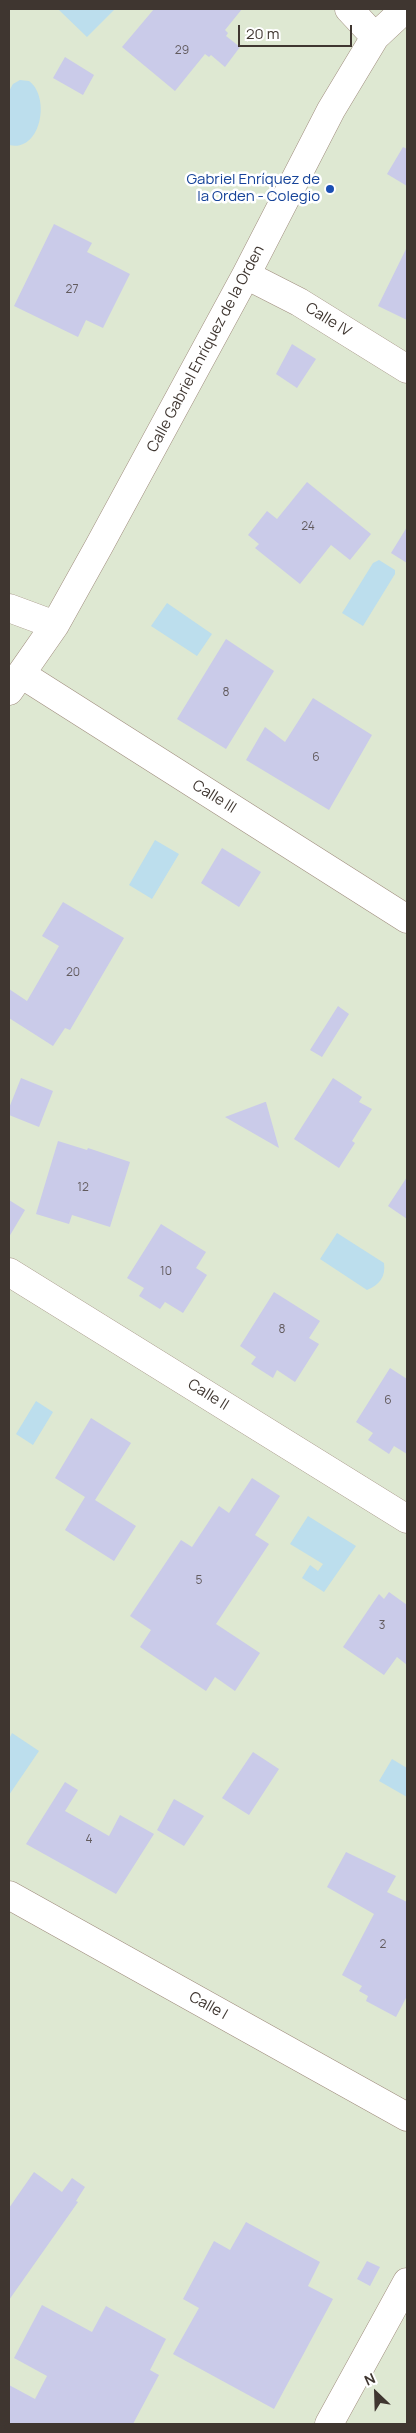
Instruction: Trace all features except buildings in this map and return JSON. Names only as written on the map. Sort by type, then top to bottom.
[{"type":"street","points":[[349,9],[375,37]]},
{"type":"street","name":"Calle Gabriel Enríquez de la Orden","points":[[15,683],[55,625],[246,275],[331,110],[375,37],[405,9]]},
{"type":"street","name":"Calle IV","points":[[246,275],[299,302],[407,369]]},
{"type":"street","points":[[9,608],[55,625]]},
{"type":"street","name":"Calle III","points":[[15,683],[407,919]]},
{"type":"street","name":"Calle II","points":[[9,1272],[407,1518]]},
{"type":"street","name":"Calle I","points":[[9,1895],[407,2117]]},
{"type":"street","points":[[329,2424],[407,2282]]},
{"type":"green space","points":[[9,9],[407,9],[407,2424],[9,2424]]},
{"type":"water","points":[[115,9],[87,37],[59,10]]},
{"type":"water","points":[[20,80],[29,81],[36,89],[40,99],[41,110],[39,122],[29,141],[20,145],[9,145],[9,91],[13,84]]},
{"type":"water","points":[[379,560],[395,570],[395,574],[363,626],[342,613],[373,563]]},
{"type":"water","points":[[167,603],[212,634],[197,656],[151,626]]},
{"type":"water","points":[[155,840],[179,854],[152,899],[129,885]]},
{"type":"water","points":[[337,1233],[384,1263],[383,1276],[375,1286],[367,1290],[320,1259]]},
{"type":"water","points":[[36,1401],[53,1412],[33,1445],[16,1434]]},
{"type":"water","points":[[308,1516],[356,1546],[324,1592],[302,1578],[310,1565],[318,1571],[323,1564],[290,1544]]},
{"type":"water","points":[[12,1733],[39,1751],[9,1795],[9,1739]]},
{"type":"water","points":[[392,1759],[407,1768],[407,1797],[379,1781]]},
{"type":"place","name":"Gabriel Enríquez de la Orden - Colegio","points":[[330,189]]}]
